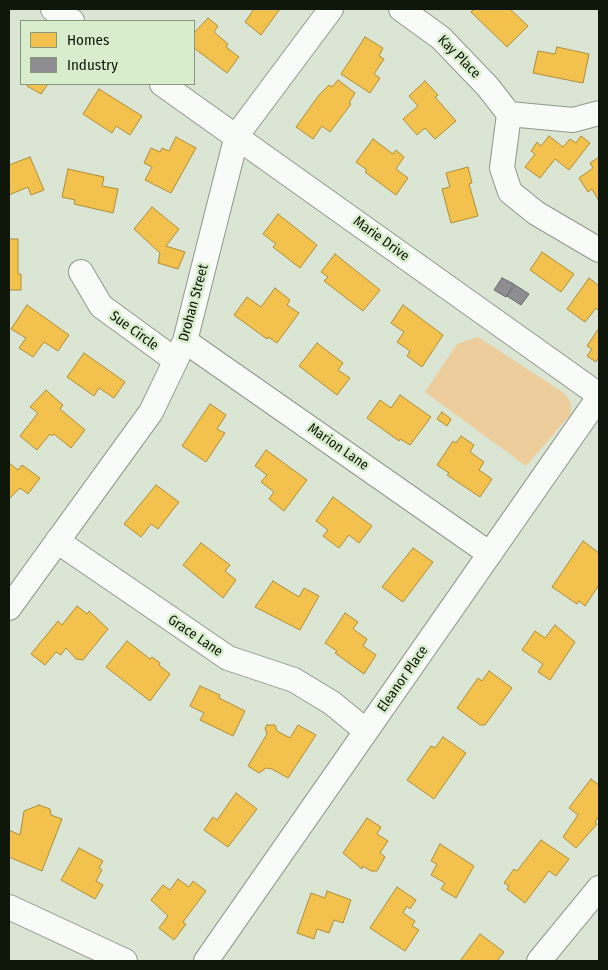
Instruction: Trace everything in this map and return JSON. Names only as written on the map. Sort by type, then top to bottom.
[{"type":"street","points":[[53,9],[70,20]]},
{"type":"street","name":"Drohan Street","points":[[9,608],[151,412],[180,351],[236,136],[330,9]]},
{"type":"street","name":"Kay Place","points":[[401,9],[440,38],[488,87],[509,114]]},
{"type":"street","name":"Marie Drive","points":[[163,85],[599,396]]},
{"type":"street","points":[[599,113],[573,120],[509,114],[502,168],[510,192],[536,212],[599,250]]},
{"type":"street","name":"Sue Circle","points":[[82,272],[100,306],[180,351]]},
{"type":"street","name":"Marion Lane","points":[[180,351],[490,554]]},
{"type":"street","name":"Eleanor Place","points":[[206,961],[599,396]]},
{"type":"street","name":"Grace Lane","points":[[57,541],[228,658],[294,680],[332,703],[366,731]]},
{"type":"street","points":[[539,961],[599,888]]},
{"type":"street","points":[[9,907],[125,961]]},
{"type":"shaded area","points":[[478,337],[564,393],[571,403],[571,414],[526,466],[425,392],[457,344]]},
{"type":"building: Homes","points":[[254,9],[280,9],[261,35],[245,22]]},
{"type":"building: Homes","points":[[474,9],[510,9],[528,26],[507,47],[471,12]]},
{"type":"building: Homes","points":[[208,18],[218,26],[214,32],[228,44],[226,47],[239,57],[227,73],[195,49],[195,32]]},
{"type":"building: Homes","points":[[365,37],[383,48],[379,56],[384,59],[374,74],[380,78],[370,93],[341,74]]},
{"type":"building: Homes","points":[[557,47],[589,54],[583,83],[533,73],[538,51],[555,54]]},
{"type":"building: Homes","points":[[338,80],[355,93],[349,103],[351,104],[330,132],[322,126],[313,139],[296,127],[319,95],[329,85],[332,87]]},
{"type":"building: Homes","points":[[425,81],[438,95],[435,97],[456,121],[435,139],[425,128],[417,135],[403,119],[418,106],[409,96]]},
{"type":"building: Homes","points":[[28,85],[47,85],[41,94]]},
{"type":"building: Homes","points":[[99,89],[142,116],[130,135],[116,126],[112,133],[83,114]]},
{"type":"building: Homes","points":[[549,136],[563,147],[570,139],[576,143],[581,136],[590,143],[569,170],[555,159],[540,178],[525,167],[535,154],[531,151],[537,142],[541,146]]},
{"type":"building: Homes","points":[[176,137],[196,148],[171,193],[145,180],[152,167],[144,163],[151,148],[160,152],[162,148],[169,151]]},
{"type":"building: Homes","points":[[373,139],[393,154],[396,150],[404,157],[396,169],[408,178],[396,195],[365,172],[367,170],[356,162]]},
{"type":"building: Homes","points":[[30,157],[44,190],[31,195],[28,187],[9,195],[9,165]]},
{"type":"building: Homes","points":[[599,157],[599,201],[592,189],[588,192],[579,178],[593,168],[590,163]]},
{"type":"building: Homes","points":[[468,167],[472,183],[469,184],[478,216],[451,223],[442,189],[450,187],[446,173]]},
{"type":"building: Homes","points":[[68,169],[104,177],[102,186],[118,189],[113,213],[74,204],[75,200],[62,197]]},
{"type":"building: Homes","points":[[152,207],[179,229],[166,246],[185,252],[178,269],[158,263],[160,253],[134,229]]},
{"type":"building: Homes","points":[[278,214],[317,245],[300,268],[273,247],[276,244],[263,234]]},
{"type":"building: Homes","points":[[9,239],[18,239],[18,274],[21,274],[21,290],[9,290]]},
{"type":"building: Homes","points":[[542,252],[574,274],[561,292],[530,270]]},
{"type":"building: Homes","points":[[335,254],[380,290],[363,311],[324,281],[328,277],[321,272]]},
{"type":"building: Homes","points":[[589,278],[599,286],[599,308],[598,310],[596,308],[585,322],[567,309]]},
{"type":"building: Homes","points":[[275,288],[290,300],[287,305],[299,313],[277,343],[268,337],[267,339],[234,315],[247,297],[261,307]]},
{"type":"building: Homes","points":[[27,305],[69,335],[58,351],[44,342],[33,357],[19,348],[26,338],[11,329]]},
{"type":"building: Homes","points":[[403,305],[443,335],[422,367],[407,356],[410,351],[397,342],[404,332],[391,323]]},
{"type":"building: Homes","points":[[599,328],[599,357],[596,362],[587,356],[592,349],[587,346]]},
{"type":"building: Homes","points":[[317,343],[343,363],[338,370],[350,378],[337,395],[299,366]]},
{"type":"building: Homes","points":[[84,353],[125,382],[114,398],[99,388],[94,396],[67,377]]},
{"type":"building: Homes","points":[[46,390],[63,405],[60,409],[85,430],[71,448],[54,434],[52,436],[50,434],[37,450],[20,436],[38,413],[30,407]]},
{"type":"building: Homes","points":[[400,395],[431,417],[410,445],[400,439],[399,441],[367,418],[380,400],[391,408]]},
{"type":"building: Homes","points":[[210,404],[226,415],[217,429],[225,433],[206,462],[182,446]]},
{"type":"building: Homes","points":[[442,412],[451,419],[447,426],[437,419]]},
{"type":"building: Homes","points":[[461,436],[474,445],[470,452],[484,462],[479,470],[492,479],[480,497],[447,475],[449,473],[437,465],[453,441],[456,443]]},
{"type":"building: Homes","points":[[266,450],[307,480],[284,511],[269,499],[274,492],[261,482],[267,475],[255,466]]},
{"type":"building: Homes","points":[[9,463],[18,470],[22,465],[40,478],[28,494],[20,488],[9,499]]},
{"type":"building: Homes","points":[[156,485],[179,502],[158,529],[151,524],[141,537],[124,524]]},
{"type":"building: Homes","points":[[333,497],[372,526],[359,543],[349,535],[339,548],[323,536],[328,530],[316,521]]},
{"type":"building: Homes","points":[[583,541],[599,553],[599,585],[585,606],[579,601],[577,604],[552,587]]},
{"type":"building: Homes","points":[[201,543],[230,565],[225,571],[236,580],[223,598],[183,565]]},
{"type":"building: Homes","points":[[413,548],[433,562],[403,602],[382,587]]},
{"type":"building: Homes","points":[[273,581],[299,597],[304,588],[319,596],[300,630],[255,607]]},
{"type":"building: Homes","points":[[77,606],[87,614],[89,611],[108,629],[83,660],[76,659],[66,648],[61,655],[56,652],[45,665],[31,654],[58,621],[62,625]]},
{"type":"building: Homes","points":[[345,613],[358,622],[353,629],[367,639],[363,646],[376,655],[364,674],[335,653],[337,651],[325,643]]},
{"type":"building: Homes","points":[[555,625],[575,642],[550,680],[538,672],[543,664],[522,650],[535,631],[545,638]]},
{"type":"building: Homes","points":[[127,641],[150,659],[152,657],[160,663],[159,665],[170,674],[150,701],[106,667]]},
{"type":"building: Homes","points":[[489,671],[512,688],[485,725],[480,725],[457,708],[478,678],[482,681]]},
{"type":"building: Homes","points":[[200,686],[220,695],[219,698],[245,711],[233,736],[200,720],[204,713],[190,706]]},
{"type":"building: Homes","points":[[267,725],[275,725],[277,731],[290,738],[298,725],[316,735],[288,778],[272,769],[266,768],[259,773],[248,766],[267,734],[265,728]]},
{"type":"building: Homes","points":[[443,737],[466,753],[434,799],[407,780],[431,746],[435,748]]},
{"type":"building: Homes","points":[[591,779],[599,785],[599,816],[595,822],[597,824],[576,848],[563,837],[578,815],[569,808]]},
{"type":"building: Homes","points":[[236,793],[257,809],[228,847],[204,830],[213,817],[217,820]]},
{"type":"building: Homes","points":[[39,805],[50,809],[51,815],[62,819],[42,871],[9,857],[9,830],[20,835],[24,811]]},
{"type":"building: Homes","points":[[367,818],[381,827],[377,834],[388,841],[380,853],[385,857],[377,871],[371,871],[363,866],[362,869],[343,853]]},
{"type":"building: Homes","points":[[541,840],[569,859],[556,876],[549,871],[525,903],[507,889],[509,886],[504,883],[514,869],[517,871]]},
{"type":"building: Homes","points":[[440,844],[474,866],[456,898],[441,889],[445,883],[431,875],[437,864],[431,861]]},
{"type":"building: Homes","points":[[79,848],[103,861],[99,868],[102,870],[96,881],[103,885],[95,899],[61,880]]},
{"type":"building: Homes","points":[[178,879],[189,887],[193,881],[206,891],[183,922],[186,924],[174,940],[159,928],[168,916],[151,900],[163,885],[170,890]]},
{"type":"building: Homes","points":[[397,887],[416,900],[410,909],[407,906],[403,913],[415,921],[412,926],[419,930],[405,951],[370,928]]},
{"type":"building: Homes","points":[[327,891],[351,900],[343,923],[334,920],[329,933],[317,929],[314,939],[297,933],[311,893],[325,898]]},
{"type":"building: Homes","points":[[480,934],[504,952],[497,961],[460,961]]},
{"type":"building: Industry","points":[[502,278],[514,284],[506,297],[494,290]]},
{"type":"building: Industry","points":[[515,285],[529,294],[521,305],[507,296]]}]
